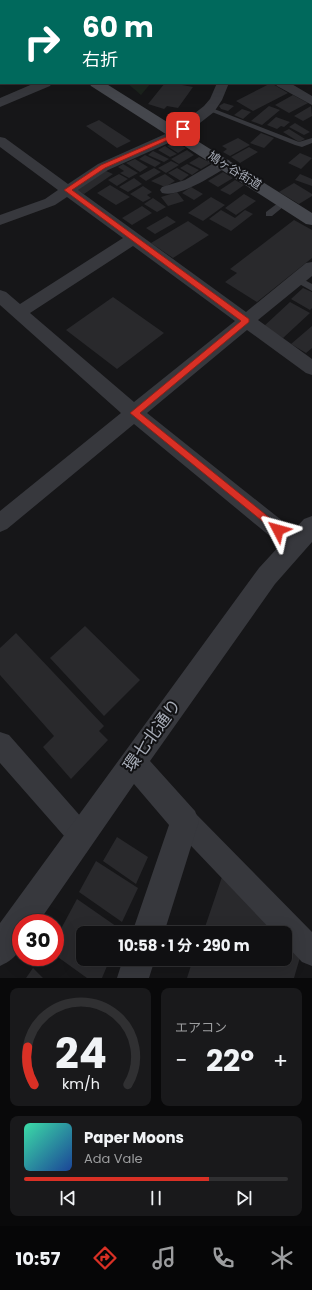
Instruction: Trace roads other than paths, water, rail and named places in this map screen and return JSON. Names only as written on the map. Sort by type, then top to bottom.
[{"type":"main road","name":"鳩ヶ谷街道","points":[[98,84],[312,220]]},
{"type":"street","points":[[0,103],[44,84]]},
{"type":"street","points":[[0,220],[50,202],[103,167],[177,134],[209,109],[216,100],[223,84]]},
{"type":"street","points":[[283,84],[312,101]]},
{"type":"street","points":[[0,141],[133,239],[187,274],[246,320],[312,368]]},
{"type":"street","points":[[167,190],[190,183],[224,164]]},
{"type":"street","points":[[20,312],[133,239]]},
{"type":"street","points":[[0,523],[246,320],[305,284],[312,268]]},
{"type":"street","points":[[0,296],[134,413],[278,530],[305,534]]},
{"type":"street","name":"環七北通り","points":[[0,950],[267,576],[305,534]]},
{"type":"street","points":[[0,744],[81,836]]},
{"type":"street","points":[[133,762],[185,821],[311,949]]},
{"type":"street","points":[[150,926],[185,821]]},
{"type":"street","points":[[133,978],[137,966]]},
{"type":"lane","points":[[209,109],[297,144],[302,145],[312,140]]},
{"type":"lane","points":[[269,214],[285,202]]}]
